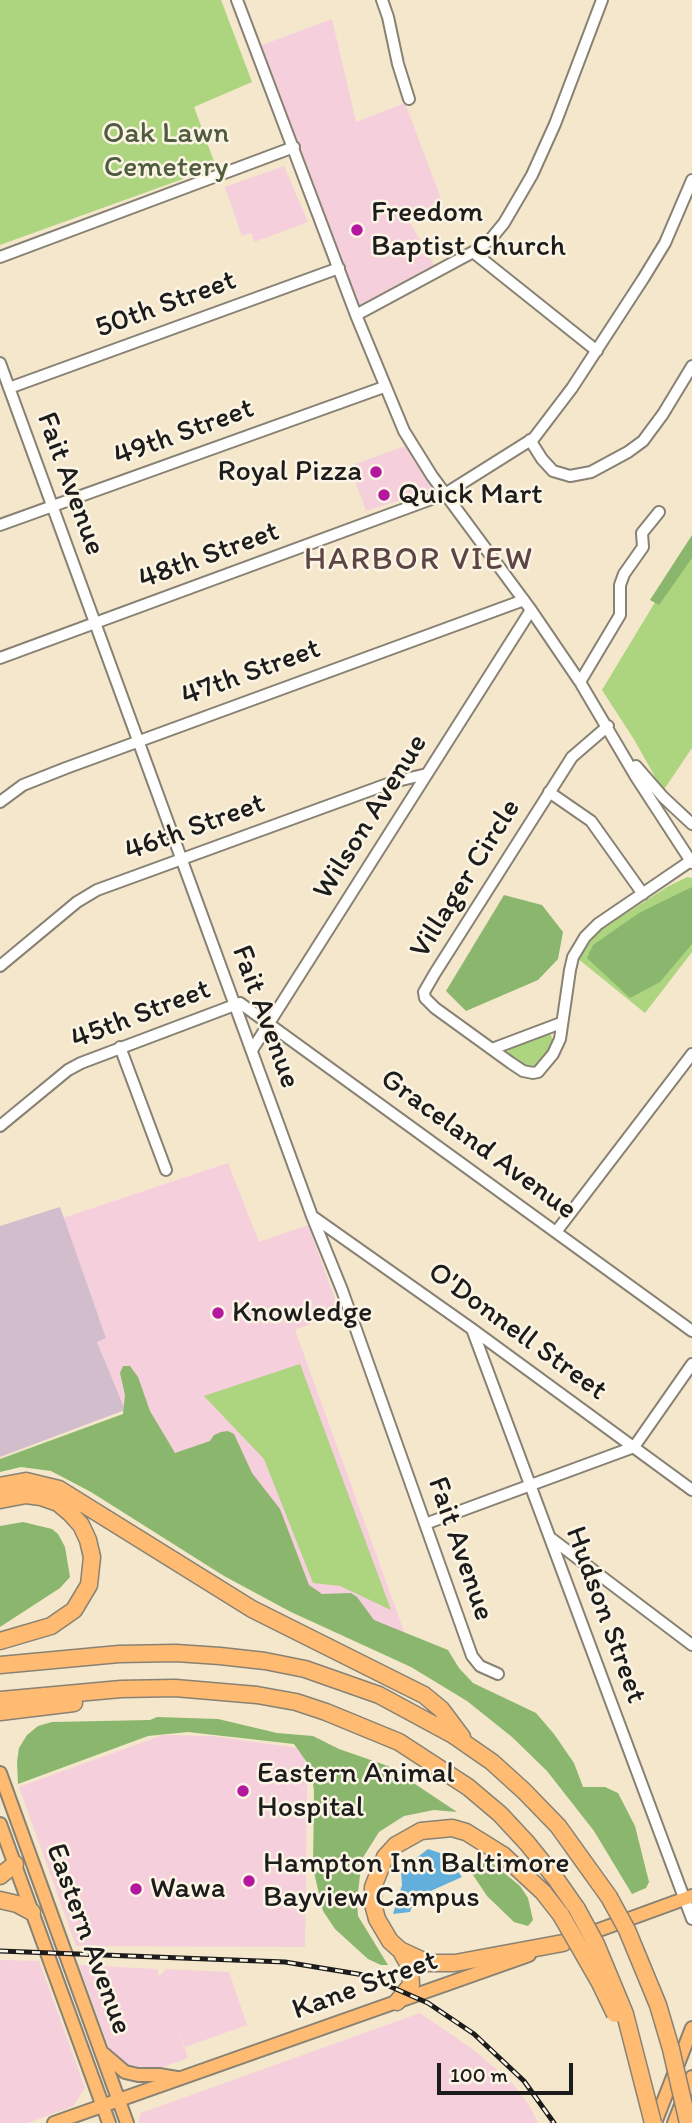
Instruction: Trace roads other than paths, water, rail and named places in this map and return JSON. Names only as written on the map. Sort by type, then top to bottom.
[{"type":"highway","points":[[0,1486],[26,1481],[59,1489],[252,1609],[424,1695],[441,1709],[472,1750]]},
{"type":"highway","points":[[0,1500],[26,1496],[41,1497],[58,1503],[81,1525],[92,1557],[89,1585],[74,1610],[51,1626],[0,1641]]},
{"type":"highway","points":[[0,1665],[176,1653],[265,1661],[305,1670],[379,1695],[453,1735],[492,1762],[558,1826],[610,1897],[628,1930],[658,2004],[688,2123]]},
{"type":"highway","points":[[0,1700],[121,1689],[219,1690],[296,1702],[326,1712],[399,1742],[432,1762],[500,1814],[556,1879],[577,1909],[616,1990],[654,2123]]},
{"type":"highway","points":[[0,1712],[219,1690]]},
{"type":"highway","points":[[563,1943],[440,1964],[414,1958],[390,1941],[377,1919],[373,1904],[373,1887],[385,1857],[396,1846],[421,1831],[452,1828],[466,1832],[503,1855],[525,1874],[561,1915],[616,2017],[649,2103]]},
{"type":"highway","points":[[0,1876],[15,1864]]},
{"type":"highway","points":[[0,1900],[17,1904],[32,1912]]},
{"type":"highway","points":[[397,2002],[411,1985],[410,1967],[400,1950]]},
{"type":"main road","name":"Eastern Avenue","points":[[0,1773],[127,2123]]},
{"type":"main road","name":"Eastern Avenue","points":[[0,1824],[109,2123]]},
{"type":"main road","points":[[15,1864],[31,1858]]},
{"type":"main road","name":"Kane Street","points":[[54,2123],[688,1898]]},
{"type":"main road","points":[[654,2123],[692,2028]]},
{"type":"main road","points":[[101,2051],[125,2072],[181,2079]]},
{"type":"main road","points":[[674,2123],[692,2077]]},
{"type":"street","points":[[237,0],[356,316],[408,439],[580,682],[636,777],[692,862]]},
{"type":"street","points":[[382,0],[409,99]]},
{"type":"street","points":[[356,316],[473,252],[490,240],[504,223],[555,124],[602,0]]},
{"type":"street","points":[[0,257],[294,147]]},
{"type":"street","name":"48th Street","points":[[0,658],[445,494],[530,440],[550,418],[597,351],[665,243],[692,180]]},
{"type":"street","points":[[473,252],[597,351]]},
{"type":"street","name":"50th Street","points":[[9,388],[339,268]]},
{"type":"street","name":"Fait Avenue","points":[[0,363],[312,1216],[342,1290],[472,1656],[480,1666],[498,1674]]},
{"type":"street","points":[[530,440],[541,459],[553,471],[570,476],[591,472],[628,452],[643,440],[663,414],[692,366]]},
{"type":"street","name":"49th Street","points":[[0,525],[384,387]]},
{"type":"street","points":[[580,682],[620,615],[620,585],[624,574],[643,547],[642,533],[659,512]]},
{"type":"street","name":"47th Street","points":[[0,802],[35,780],[524,600]]},
{"type":"street","name":"Wilson Avenue","points":[[252,1051],[531,610]]},
{"type":"street","points":[[608,726],[655,789],[692,824]]},
{"type":"street","name":"Villager Circle","points":[[608,726],[572,757],[424,992],[425,998],[517,1067],[533,1073],[543,1066],[558,1045],[570,970],[578,947],[598,924],[692,862]]},
{"type":"street","name":"46th Street","points":[[0,966],[87,895],[393,782],[427,774]]},
{"type":"street","points":[[549,792],[591,821],[643,894]]},
{"type":"street","name":"Graceland Avenue","points":[[235,1005],[240,1003],[269,1023],[692,1331]]},
{"type":"street","name":"45th Street","points":[[0,1126],[68,1070],[92,1057],[235,1005]]},
{"type":"street","points":[[492,1049],[562,1023]]},
{"type":"street","points":[[120,1047],[166,1170]]},
{"type":"street","points":[[556,1232],[692,1054]]},
{"type":"street","name":"O'Donnell Street","points":[[312,1216],[692,1490]]},
{"type":"street","name":"Hudson Street","points":[[472,1329],[688,1898],[692,1919]]},
{"type":"street","points":[[425,1524],[634,1447],[692,1364]]},
{"type":"street","points":[[550,1538],[692,1645]]},
{"type":"water","points":[[428,1849],[446,1855],[462,1877],[415,1898],[410,1912],[393,1914],[402,1885],[401,1870]]},
{"type":"railway","points":[[0,1951],[285,1962],[364,1975],[428,2003],[474,2034],[524,2081],[554,2123]]},
{"type":"place","name":"Freedom Baptist Church","points":[[357,230]]},
{"type":"place","name":"Royal Pizza","points":[[376,472]]},
{"type":"place","name":"Quick Mart","points":[[384,495]]},
{"type":"place","name":"Knowledge","points":[[218,1313]]},
{"type":"place","name":"Eastern Animal Hospital","points":[[243,1791]]},
{"type":"place","name":"Hampton Inn Baltimore Bayview Campus","points":[[249,1881]]},
{"type":"place","name":"Wawa","points":[[136,1889]]},
{"type":"district","name":"HARBOR VIEW","points":[[419,561]]},
{"type":"park label","name":"Oak Lawn Cemetery","points":[[166,151]]}]
